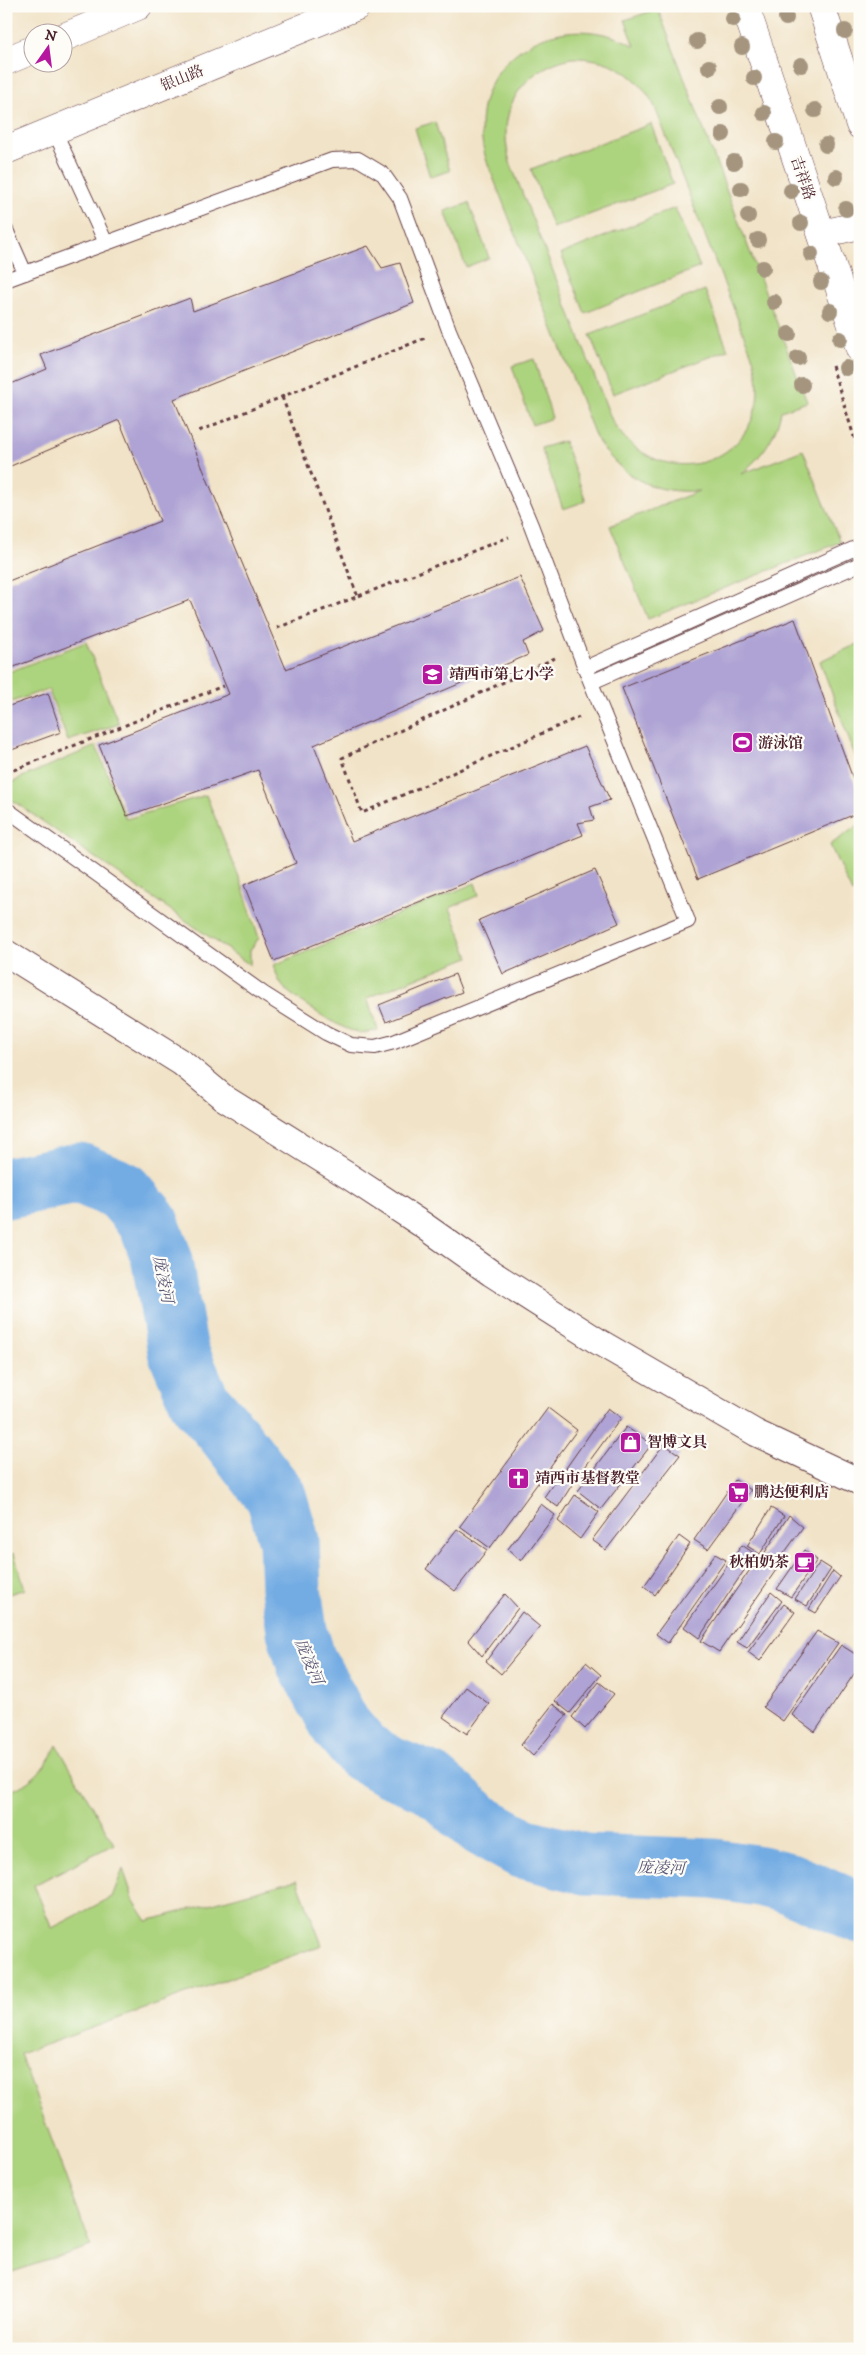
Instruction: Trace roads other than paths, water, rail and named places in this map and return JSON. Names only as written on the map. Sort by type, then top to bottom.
[{"type":"main road","points":[[72,34],[138,6]]},
{"type":"main road","name":"银山路","points":[[6,150],[357,6]]},
{"type":"main road","name":"吉祥路","points":[[745,6],[860,349]]},
{"type":"main road","points":[[820,6],[860,125]]},
{"type":"main road","points":[[6,61],[22,54]]},
{"type":"main road","points":[[822,234],[860,225]]},
{"type":"street","points":[[6,953],[182,1063],[224,1098],[423,1225],[491,1273],[599,1342],[756,1433],[860,1482]]},
{"type":"lane","points":[[54,130],[106,243]]},
{"type":"lane","points":[[6,280],[332,160],[358,159],[383,174],[400,198],[450,330],[531,525],[585,668],[688,921],[394,1042],[375,1047],[351,1045],[326,1033],[264,994],[6,809]]},
{"type":"lane","points":[[6,230],[25,273]]},
{"type":"lane","points":[[585,668],[860,546]]},
{"type":"lane","points":[[592,682],[860,564]]},
{"type":"waterway","name":"庞凌河","points":[[6,1188],[79,1173],[122,1191],[148,1221],[161,1256],[178,1351],[200,1402],[225,1430],[276,1496],[289,1541],[291,1589],[297,1631],[306,1661],[341,1726],[362,1751],[390,1767],[431,1783],[482,1826],[522,1848],[585,1864],[714,1869],[760,1876],[789,1883],[860,1913]]},
{"type":"place","name":"靖西市第七小学","points":[[433,674]]},
{"type":"place","name":"游泳馆","points":[[742,743]]},
{"type":"place","name":"智博文具","points":[[631,1442]]},
{"type":"place","name":"靖西市基督教堂","points":[[519,1478]]},
{"type":"place","name":"鹏达便利店","points":[[738,1492]]},
{"type":"place","name":"秋柏奶茶","points":[[805,1562]]}]
